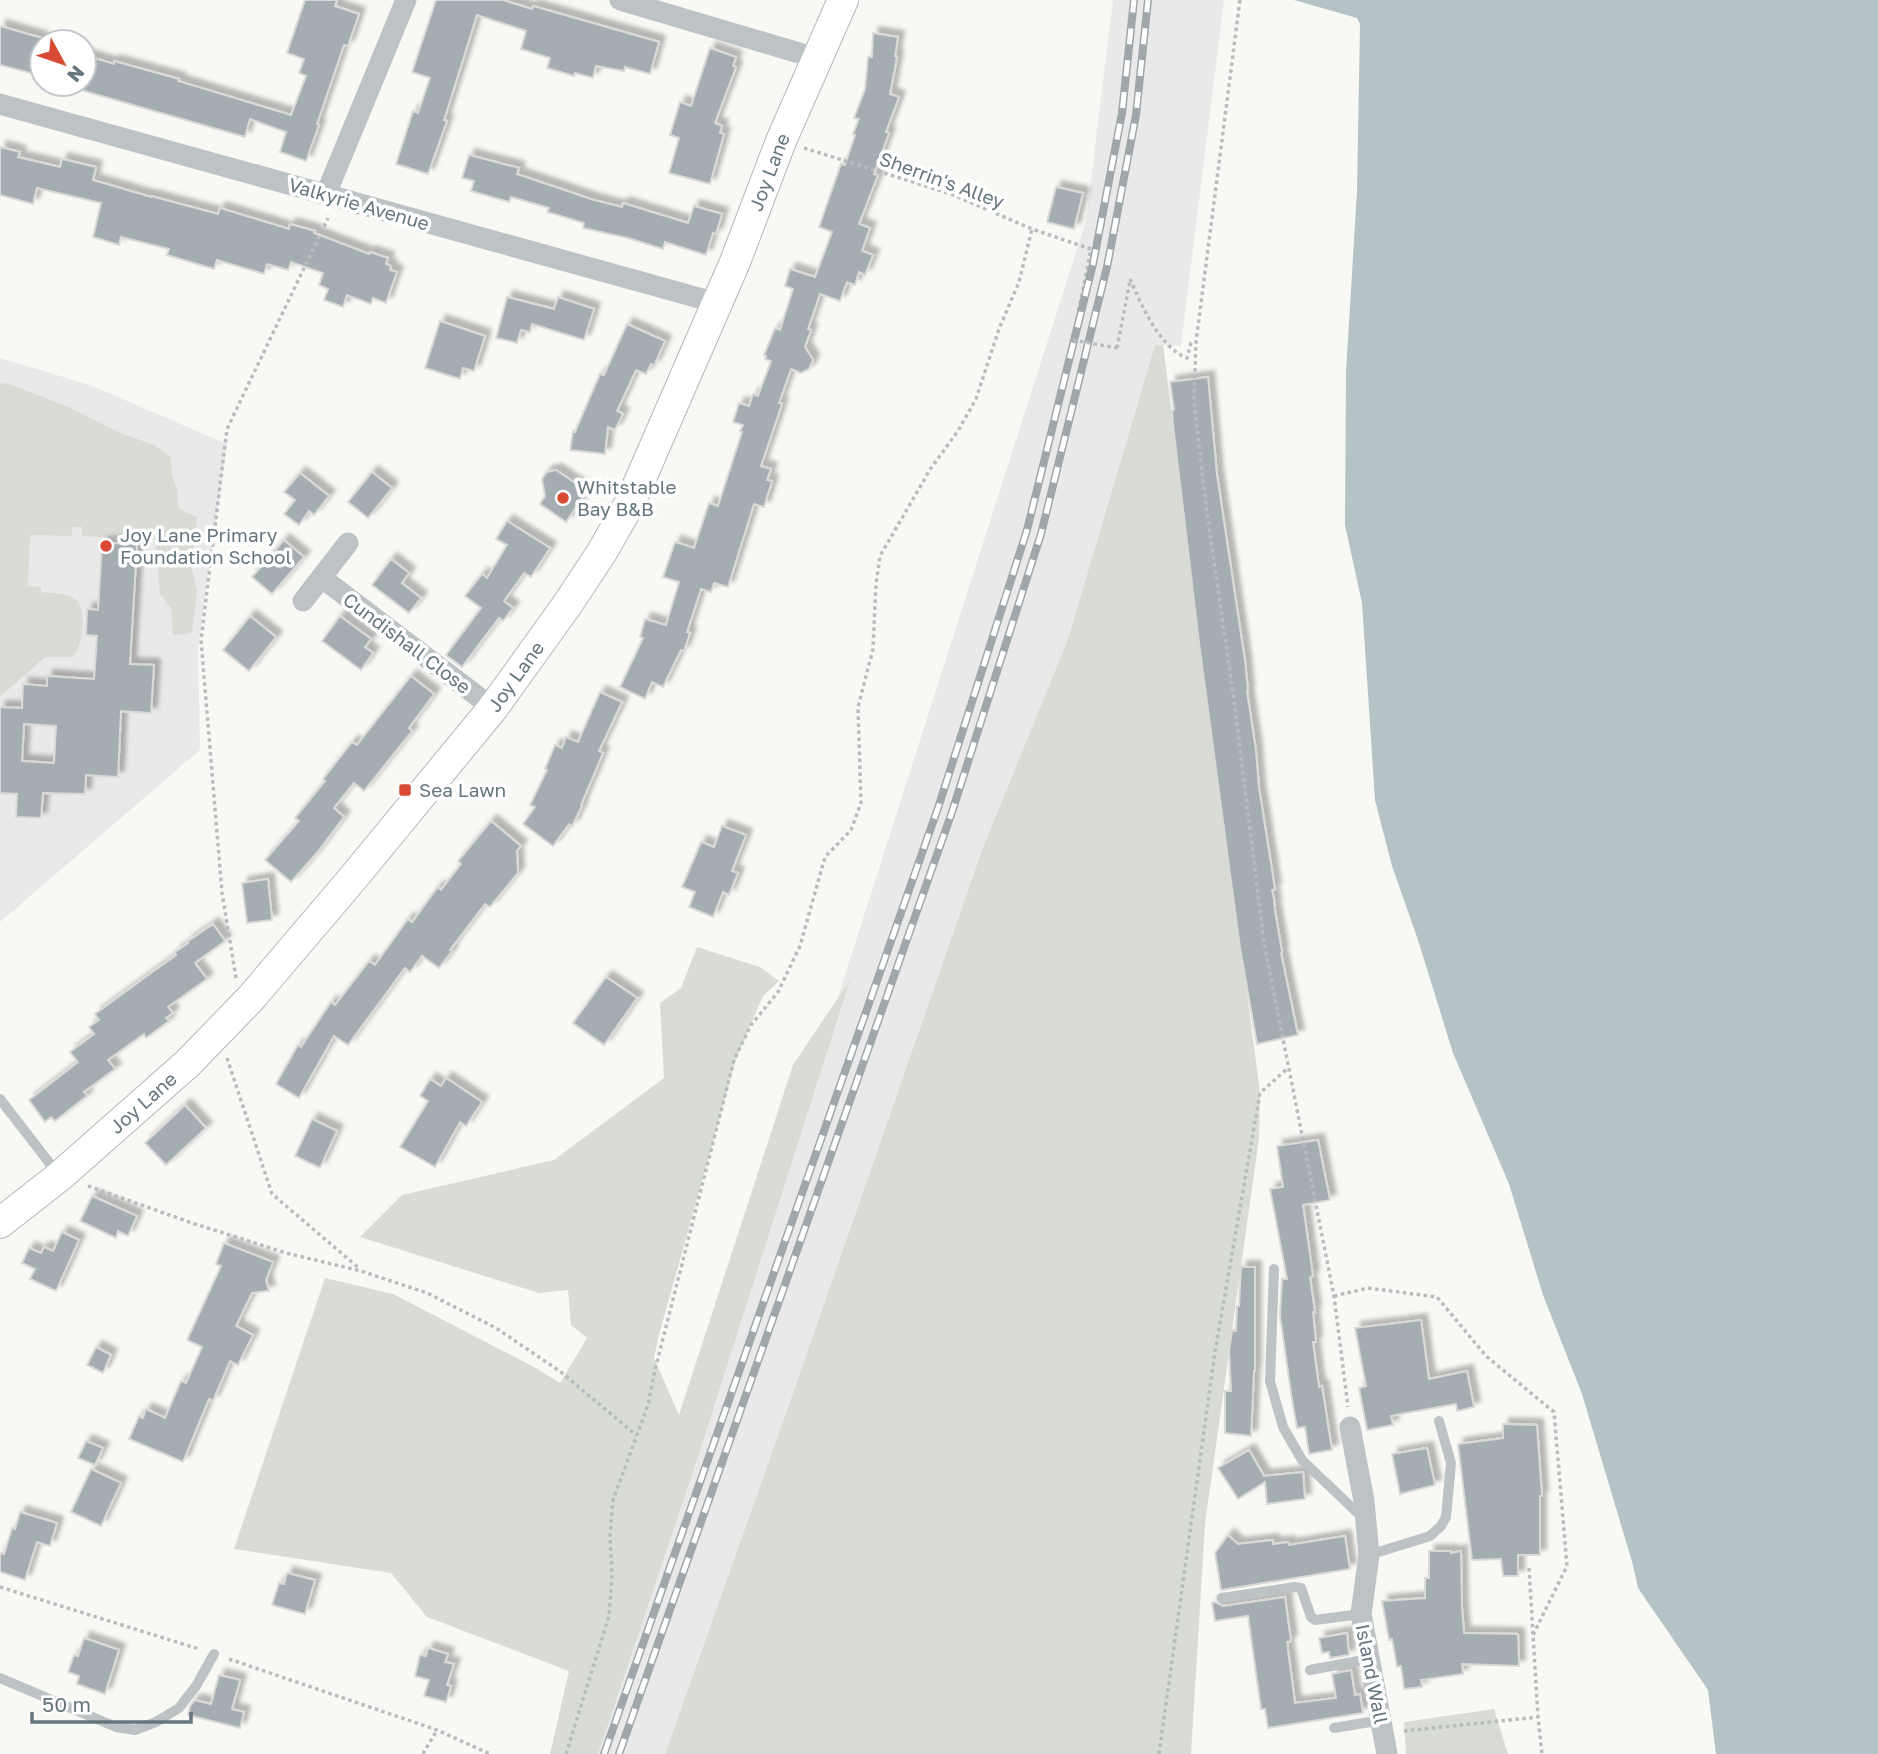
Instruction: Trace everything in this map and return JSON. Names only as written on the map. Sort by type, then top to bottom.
[{"type":"street","points":[[332,196],[406,0]]},
{"type":"street","points":[[620,0],[816,58]]},
{"type":"street","name":"Joy Lane","points":[[0,1223],[60,1176],[188,1063],[219,1031],[353,878],[493,708],[567,605],[631,501],[736,261],[781,141],[843,0]]},
{"type":"street","name":"Valkyrie Avenue","points":[[0,104],[717,303]]},
{"type":"street","points":[[303,601],[348,543]]},
{"type":"street","name":"Cundishall Close","points":[[321,578],[493,708]]},
{"type":"street","name":"Island Wall","points":[[1350,1427],[1364,1500],[1369,1555],[1361,1614],[1384,1736]]},
{"type":"lane","points":[[0,1099],[60,1176]]},
{"type":"lane","points":[[1274,1269],[1270,1381],[1283,1427],[1302,1460],[1366,1521]]},
{"type":"lane","points":[[1369,1555],[1430,1536],[1446,1517],[1451,1463],[1439,1421]]},
{"type":"lane","points":[[1222,1598],[1295,1587],[1301,1588],[1311,1617],[1315,1620],[1361,1614]]},
{"type":"lane","points":[[0,1678],[116,1727],[135,1730],[156,1722],[179,1707],[196,1686],[214,1654]]},
{"type":"lane","points":[[1310,1670],[1369,1658]]},
{"type":"lane","points":[[1334,1728],[1384,1736]]},
{"type":"path","points":[[1240,0],[1196,342],[1194,400],[1264,943],[1334,1296],[1350,1427]]},
{"type":"path","name":"Sherrin's Alley","points":[[781,141],[951,194],[1032,229],[1091,249],[1073,340],[1117,348],[1130,279],[1156,328],[1172,350],[1188,358],[1191,343],[1196,342]]},
{"type":"path","points":[[240,1008],[222,893],[201,640],[227,429],[332,196]]},
{"type":"path","points":[[566,1754],[609,1616],[613,1500],[648,1405],[734,1060],[751,1025],[778,992],[800,946],[825,857],[851,830],[861,803],[858,707],[873,649],[880,556],[930,468],[958,431],[976,399],[999,329],[1019,282],[1032,229]]},
{"type":"path","points":[[219,1031],[272,1194],[361,1270]]},
{"type":"path","points":[[1159,1754],[1215,1352],[1260,1093],[1288,1068]]},
{"type":"path","points":[[60,1176],[286,1253],[361,1270],[427,1293],[496,1328],[561,1372],[636,1435]]},
{"type":"path","points":[[1334,1296],[1368,1288],[1437,1297],[1486,1356],[1554,1412],[1567,1566],[1533,1635]]},
{"type":"path","points":[[1529,1568],[1542,1754]]},
{"type":"path","points":[[0,1587],[214,1654],[437,1730],[490,1754]]},
{"type":"path","points":[[1384,1736],[1538,1717]]},
{"type":"path","points":[[423,1754],[437,1730]]},
{"type":"shaded area","points":[[1113,0],[1224,0],[1181,346],[1155,345],[1068,639],[982,850],[665,1754],[596,1754],[1086,221]]},
{"type":"shaded area","points":[[1294,0],[1878,0],[1878,1754],[1716,1754],[1708,1690],[1638,1588],[1582,1394],[1543,1295],[1509,1184],[1453,1053],[1392,866],[1375,800],[1362,603],[1345,525],[1346,372],[1357,191],[1360,24],[1357,18]]},
{"type":"shaded area","points":[[1155,345],[1163,345],[1260,1093],[1259,1138],[1205,1524],[1191,1754],[665,1754],[982,850],[1068,639]]},
{"type":"shaded area","name":"Joy Lane Primary Foundation School","points":[[0,358],[90,385],[227,444],[198,647],[200,750],[0,922]]},
{"type":"shaded area","points":[[0,383],[69,407],[118,432],[154,445],[171,457],[179,509],[197,517],[192,568],[197,591],[192,632],[173,635],[171,608],[160,595],[156,540],[82,536],[82,527],[73,527],[71,536],[30,535],[28,586],[41,587],[41,592],[63,594],[75,599],[82,611],[81,637],[72,657],[45,657],[0,697]]},
{"type":"shaded area","points":[[697,947],[760,967],[779,981],[763,996],[736,1059],[659,1335],[654,1358],[679,1415],[793,1065],[850,980],[695,1466],[598,1754],[550,1754],[569,1671],[427,1617],[391,1573],[234,1549],[325,1278],[393,1294],[560,1383],[587,1338],[571,1325],[568,1290],[539,1293],[360,1237],[402,1195],[554,1160],[664,1078],[660,1003],[681,988]]},
{"type":"shaded area","points":[[1494,1709],[1508,1754],[1406,1754],[1404,1722]]},
{"type":"building","points":[[305,0],[337,0],[335,6],[359,14],[348,46],[344,45],[306,161],[280,152],[286,132],[250,119],[245,137],[98,95],[98,59],[179,79],[178,81],[291,115],[306,76],[299,73],[304,59],[287,53]]},
{"type":"building","points":[[436,0],[503,0],[659,42],[650,74],[625,67],[624,71],[596,66],[593,78],[575,73],[574,76],[547,68],[550,58],[521,49],[526,31],[477,15],[444,120],[447,121],[428,174],[396,164],[413,111],[418,113],[430,78],[412,72]]},
{"type":"building","points":[[0,26],[28,34],[28,72],[0,65]]},
{"type":"building","points":[[873,33],[898,37],[890,94],[899,97],[874,174],[878,175],[859,224],[870,228],[862,251],[873,255],[865,275],[859,272],[855,285],[847,282],[840,301],[820,294],[805,347],[813,360],[809,369],[801,373],[791,369],[761,466],[771,469],[767,480],[772,481],[764,507],[754,504],[728,587],[714,583],[711,592],[701,589],[687,632],[690,633],[684,651],[681,650],[663,687],[652,682],[645,699],[620,687],[643,638],[640,637],[645,619],[666,625],[679,582],[663,577],[675,542],[694,548],[709,503],[718,506],[742,432],[740,431],[743,425],[733,422],[739,403],[749,406],[753,394],[758,396],[771,361],[765,359],[764,355],[775,328],[780,330],[793,289],[785,286],[790,269],[815,277],[832,232],[819,227],[841,164],[845,165],[855,135],[853,134],[859,119],[854,118],[865,89],[868,57],[872,57]]},
{"type":"building","points":[[710,48],[736,57],[733,66],[736,67],[715,123],[722,126],[720,133],[724,134],[710,184],[669,173],[679,138],[670,135],[680,102],[691,106]]},
{"type":"building","points":[[0,147],[20,152],[18,157],[60,167],[62,159],[96,167],[93,180],[218,214],[220,208],[289,229],[290,224],[315,231],[314,233],[369,254],[370,252],[388,258],[386,264],[391,266],[390,270],[397,272],[386,303],[373,298],[371,304],[347,295],[343,307],[324,300],[328,289],[319,285],[323,273],[291,262],[288,270],[267,264],[264,274],[217,260],[214,269],[167,255],[169,249],[121,237],[119,245],[93,237],[101,203],[37,188],[33,204],[0,195]]},
{"type":"building","points":[[469,155],[519,168],[517,174],[594,200],[622,207],[623,203],[688,223],[694,206],[722,214],[706,255],[665,242],[663,249],[583,228],[584,223],[547,212],[549,208],[511,197],[509,202],[471,191],[474,181],[462,178]]},
{"type":"building","points":[[1056,187],[1083,193],[1074,229],[1047,222]]},
{"type":"building","points":[[507,297],[554,309],[558,297],[594,309],[584,340],[532,324],[530,332],[521,330],[517,343],[496,338]]},
{"type":"building","points":[[440,321],[485,336],[474,371],[463,368],[460,379],[425,368]]},
{"type":"building","points":[[627,324],[665,341],[654,366],[651,364],[646,374],[636,370],[617,411],[623,414],[615,430],[608,427],[605,454],[570,450],[573,431],[575,432],[600,374],[604,375]]},
{"type":"building","points":[[1208,377],[1217,475],[1245,661],[1259,788],[1275,889],[1272,890],[1281,953],[1298,1035],[1257,1044],[1240,948],[1173,425],[1170,382]]},
{"type":"building","name":"Whitstable Bay B&B","points":[[556,470],[587,491],[566,522],[540,504],[545,496],[542,479],[547,472]]},
{"type":"building","points":[[372,472],[392,488],[368,518],[348,502]]},
{"type":"building","points":[[300,473],[329,496],[314,515],[309,511],[299,525],[284,514],[295,500],[284,492]]},
{"type":"building","points":[[507,521],[550,548],[531,577],[524,573],[504,601],[513,608],[503,621],[499,618],[462,667],[446,655],[481,608],[465,596],[482,574],[487,578],[507,545],[496,539]]},
{"type":"building","points":[[284,540],[304,557],[272,594],[252,577]]},
{"type":"building","points":[[102,543],[137,544],[130,664],[154,665],[151,713],[121,711],[118,777],[86,775],[85,794],[43,793],[41,818],[16,817],[17,794],[0,793],[0,707],[22,708],[23,684],[47,686],[47,676],[94,679],[97,636],[86,635],[87,609],[98,610]],"holes":[[[24,724],[56,726],[54,763],[22,761]]]},
{"type":"building","points":[[391,559],[409,573],[402,583],[421,598],[409,613],[372,585]]},
{"type":"building","points":[[250,616],[276,637],[249,671],[223,650]]},
{"type":"building","points":[[340,616],[371,639],[365,647],[373,653],[361,670],[322,641]]},
{"type":"building","points":[[411,676],[434,694],[409,728],[412,731],[364,791],[354,783],[334,808],[344,817],[291,882],[265,860],[299,821],[295,818],[352,742],[357,745]]},
{"type":"building","points":[[600,692],[622,702],[599,751],[603,753],[582,806],[572,826],[569,824],[553,846],[523,824],[535,807],[530,805],[547,770],[545,769],[555,745],[562,748],[566,737],[578,742]]},
{"type":"building","points":[[491,821],[521,846],[517,851],[518,873],[490,907],[485,904],[439,968],[422,956],[410,972],[405,968],[348,1045],[334,1036],[299,1098],[276,1084],[298,1045],[301,1047],[331,1002],[335,1005],[369,961],[375,965],[408,919],[412,922],[438,887],[441,890],[461,864],[458,861]]},
{"type":"building","points":[[722,826],[746,835],[732,871],[738,873],[729,895],[723,892],[713,917],[689,907],[695,892],[682,887],[701,842],[714,847]]},
{"type":"building","points":[[268,879],[272,920],[247,923],[242,883]]},
{"type":"building","points":[[213,924],[225,941],[195,963],[207,979],[168,1007],[173,1013],[166,1018],[169,1021],[146,1038],[144,1034],[108,1060],[115,1069],[84,1092],[87,1096],[55,1121],[51,1117],[45,1122],[29,1100],[78,1062],[70,1052],[94,1034],[89,1027],[99,1020],[95,1014],[176,955],[175,952]]},
{"type":"building","points":[[606,977],[637,998],[604,1045],[573,1023]]},
{"type":"building","points":[[446,1078],[482,1102],[466,1126],[460,1122],[435,1167],[400,1147],[428,1101],[420,1096],[430,1079],[441,1086]]},
{"type":"building","points":[[185,1105],[206,1128],[166,1165],[145,1143]]},
{"type":"building","points":[[312,1119],[337,1131],[320,1168],[295,1156]]},
{"type":"building","points":[[1318,1140],[1330,1200],[1303,1205],[1313,1276],[1310,1277],[1316,1342],[1313,1342],[1332,1450],[1309,1454],[1305,1427],[1297,1428],[1292,1400],[1280,1316],[1282,1279],[1287,1279],[1270,1189],[1283,1187],[1277,1146]]},
{"type":"building","points":[[92,1196],[137,1216],[128,1236],[118,1231],[116,1238],[80,1221]]},
{"type":"building","points":[[62,1232],[79,1240],[56,1291],[30,1279],[35,1269],[22,1263],[29,1248],[41,1253],[44,1247],[53,1251]]},
{"type":"building","points":[[224,1243],[273,1262],[266,1280],[269,1291],[252,1293],[236,1326],[253,1335],[238,1365],[230,1361],[213,1401],[209,1399],[183,1462],[129,1439],[139,1416],[143,1418],[146,1409],[165,1418],[181,1381],[186,1383],[202,1347],[187,1340],[221,1266],[216,1264]]},
{"type":"building","points":[[1241,1267],[1255,1267],[1255,1371],[1251,1436],[1225,1433],[1225,1391],[1231,1391],[1229,1351],[1232,1330],[1236,1331]]},
{"type":"building","points":[[1421,1320],[1429,1379],[1467,1371],[1474,1407],[1457,1411],[1456,1404],[1391,1416],[1393,1425],[1367,1430],[1359,1388],[1366,1386],[1355,1328]]},
{"type":"building","points":[[96,1347],[111,1355],[103,1373],[87,1365]]},
{"type":"building","points":[[1503,1424],[1537,1425],[1542,1496],[1540,1555],[1518,1555],[1518,1576],[1503,1576],[1501,1559],[1472,1560],[1458,1444],[1503,1438]]},
{"type":"building","points":[[86,1441],[103,1448],[95,1465],[78,1458]]},
{"type":"building","points":[[1427,1448],[1435,1485],[1400,1494],[1392,1454]]},
{"type":"building","points":[[1249,1450],[1264,1476],[1303,1472],[1305,1499],[1267,1504],[1265,1482],[1238,1499],[1218,1468]]},
{"type":"building","points":[[91,1469],[121,1483],[101,1526],[71,1512]]},
{"type":"building","points":[[20,1512],[57,1523],[50,1546],[37,1542],[25,1580],[0,1572],[0,1553],[4,1554]]},
{"type":"building","points":[[1228,1535],[1238,1544],[1273,1540],[1273,1544],[1288,1542],[1289,1545],[1345,1536],[1350,1569],[1221,1590],[1215,1553]]},
{"type":"building","points":[[1429,1551],[1461,1551],[1464,1633],[1518,1634],[1519,1666],[1462,1664],[1463,1674],[1421,1680],[1422,1687],[1404,1689],[1401,1666],[1397,1667],[1392,1639],[1389,1640],[1382,1601],[1425,1598],[1425,1578],[1429,1578]]},
{"type":"building","points":[[287,1573],[315,1580],[305,1614],[272,1605],[279,1583],[284,1584]]},
{"type":"building","points":[[1285,1597],[1291,1641],[1287,1642],[1295,1703],[1336,1698],[1332,1674],[1351,1670],[1355,1695],[1360,1694],[1363,1713],[1268,1728],[1265,1709],[1261,1709],[1248,1616],[1215,1621],[1212,1603],[1223,1606]]},
{"type":"building","points":[[1347,1633],[1349,1655],[1330,1658],[1329,1652],[1322,1653],[1319,1638]]},
{"type":"building","points":[[84,1638],[119,1650],[105,1694],[77,1684],[79,1676],[68,1672],[74,1655],[78,1656]]},
{"type":"building","points":[[428,1648],[448,1654],[445,1662],[454,1664],[447,1685],[451,1686],[446,1702],[424,1696],[429,1680],[415,1676],[420,1655],[426,1656]]},
{"type":"building","points":[[219,1675],[240,1680],[232,1709],[244,1712],[240,1728],[188,1715],[195,1700],[211,1704]]},
{"type":"railway","points":[[604,1754],[938,808],[1027,530],[1093,264],[1122,113],[1134,0]]},
{"type":"railway","points":[[619,1754],[952,812],[1041,534],[1107,267],[1136,115],[1148,0]]},
{"type":"place","name":"Whitstable Bay B&B","points":[[563,498]]},
{"type":"place","name":"Joy Lane Primary Foundation School","points":[[106,546]]},
{"type":"place","name":"Sea Lawn","points":[[405,790]]}]
